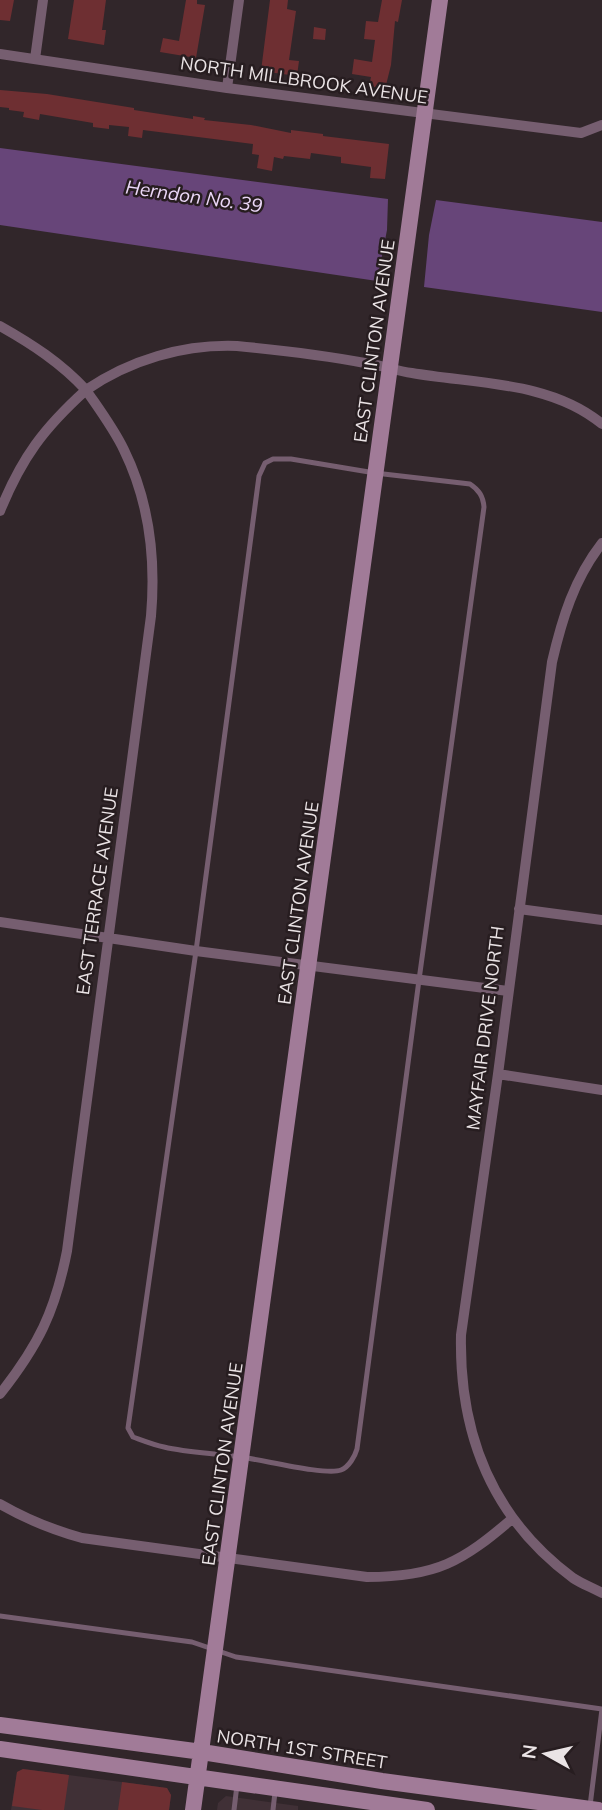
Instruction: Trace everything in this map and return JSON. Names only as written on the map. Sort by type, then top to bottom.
[{"type":"main road","name":"EAST CLINTON AVENUE","points":[[193,1810],[440,0]]},
{"type":"main road","name":"NORTH 1ST STREET","points":[[0,1725],[592,1810]]},
{"type":"main road","points":[[0,1748],[427,1810]]},
{"type":"street","points":[[35,59],[43,0]]},
{"type":"street","points":[[227,88],[239,0]]},
{"type":"street","name":"NORTH MILLBROOK AVENUE","points":[[0,54],[227,88],[581,133],[602,125]]},
{"type":"street","name":"EAST TERRACE AVENUE","points":[[0,326],[69,371],[86,390],[124,450],[149,526],[154,583],[67,1251],[61,1281],[44,1328],[32,1350],[0,1394]]},
{"type":"street","points":[[0,511],[10,486],[39,437],[59,414],[86,390],[121,369],[145,360],[171,352],[218,345],[366,363],[410,373],[520,388],[574,406],[602,424]]},
{"type":"street","name":"MAYFAIR DRIVE NORTH","points":[[602,543],[574,589],[552,662],[460,1354],[463,1393],[473,1440],[495,1489],[513,1518],[540,1549],[575,1579],[602,1593]]},
{"type":"street","points":[[519,909],[602,920]]},
{"type":"street","points":[[0,922],[195,951],[508,991]]},
{"type":"street","points":[[498,1074],[602,1090]]},
{"type":"street","points":[[0,1504],[55,1531],[82,1538],[367,1577],[412,1574],[454,1562],[513,1518]]},
{"type":"street","points":[[0,1748],[0,1755]]},
{"type":"lane","points":[[273,459],[291,459],[376,473],[470,484],[477,488],[483,498],[484,507],[355,1455],[341,1470],[333,1471],[166,1448],[134,1437],[128,1428],[261,469],[273,459]]},
{"type":"lane","points":[[0,1616],[192,1642],[236,1657],[602,1709],[592,1810]]},
{"type":"lane","points":[[234,1810],[237,1782]]},
{"type":"lane","points":[[273,1810],[276,1788]]},
{"type":"shaded area","points":[[23,1769],[167,1788],[171,1795],[169,1810],[11,1810],[17,1772]]},
{"type":"shaded area","points":[[226,1796],[298,1806],[298,1810],[217,1810],[218,1803]]},
{"type":"water","name":"Herndon No. 39","points":[[0,148],[388,199],[387,230],[377,281],[0,225]]},
{"type":"water","points":[[436,200],[602,222],[602,312],[424,287],[429,235]]},
{"type":"building","points":[[0,0],[14,0],[10,21],[0,20]]},
{"type":"building","points":[[74,0],[106,0],[102,30],[106,30],[104,45],[68,39]]},
{"type":"building","points":[[186,0],[197,0],[197,4],[205,5],[196,58],[160,52],[163,38],[179,41]]},
{"type":"building","points":[[270,0],[288,0],[287,9],[296,11],[289,60],[299,61],[297,76],[261,71]]},
{"type":"building","points":[[382,0],[402,0],[398,22],[395,21],[391,65],[385,89],[369,86],[371,77],[352,74],[354,59],[372,62],[375,40],[364,39],[366,21],[378,22]]},
{"type":"building","points":[[314,27],[326,29],[325,40],[313,39]]},
{"type":"building","points":[[0,90],[47,94],[291,133],[291,130],[389,144],[385,179],[370,178],[371,167],[341,163],[341,157],[311,153],[310,159],[274,157],[272,171],[257,168],[259,155],[252,154],[253,144],[143,130],[142,138],[128,136],[129,127],[93,127],[93,123],[40,114],[39,120],[23,117],[24,112],[0,107]]},
{"type":"building","points":[[23,1769],[69,1775],[64,1810],[12,1806],[17,1772]]},
{"type":"building","points":[[122,1782],[167,1788],[171,1795],[169,1810],[118,1810]]}]
